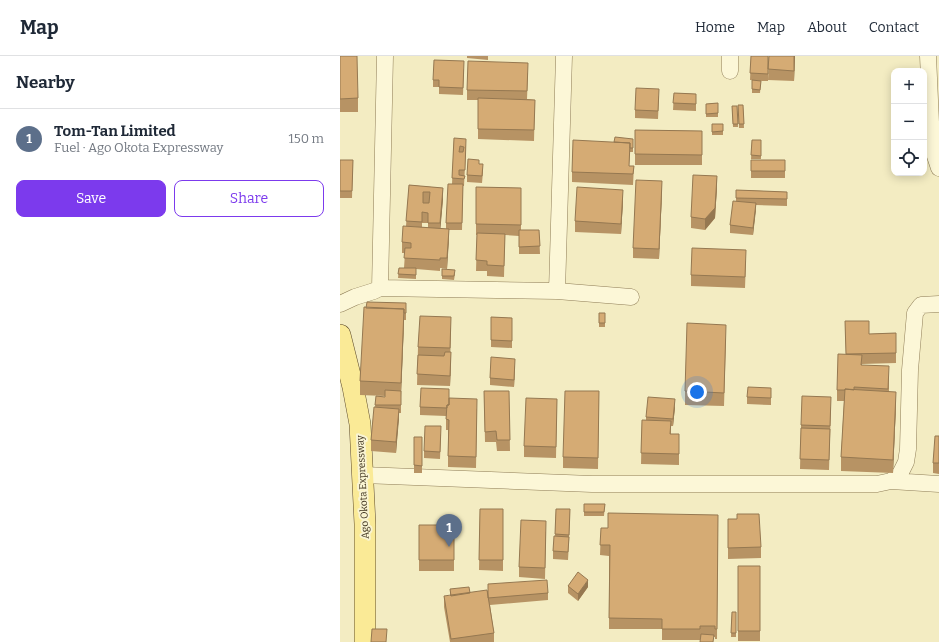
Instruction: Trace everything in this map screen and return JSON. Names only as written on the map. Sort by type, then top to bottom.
[{"type":"main road","name":"Ago Okota Expressway","points":[[340,335],[353,387],[360,424],[365,524],[365,642]]},
{"type":"street","points":[[380,288],[385,56]]},
{"type":"street","points":[[557,291],[564,56]]},
{"type":"street","points":[[928,56],[931,122],[934,150],[939,168]]},
{"type":"street","points":[[340,304],[355,297],[374,292],[380,288],[557,291],[631,297]]},
{"type":"street","points":[[891,481],[900,474],[906,462],[908,449],[910,370],[915,313],[921,305],[939,304]]},
{"type":"street","points":[[362,475],[592,484],[878,484],[891,481],[939,484]]},
{"type":"building","points":[[340,56],[357,56],[358,98],[340,99]]},
{"type":"building","points":[[751,56],[768,56],[768,74],[750,73]]},
{"type":"building","points":[[769,56],[794,56],[794,71],[768,69]]},
{"type":"building","points":[[434,60],[464,61],[463,88],[439,87],[439,80],[433,80]]},
{"type":"building","points":[[468,61],[528,63],[527,91],[467,90]]},
{"type":"building","points":[[752,80],[761,81],[760,90],[752,89]]},
{"type":"building","points":[[636,88],[659,89],[658,111],[635,110]]},
{"type":"building","points":[[674,93],[696,94],[696,104],[673,103]]},
{"type":"building","points":[[478,98],[535,100],[534,130],[478,129]]},
{"type":"building","points":[[718,103],[718,113],[706,114],[706,104]]},
{"type":"building","points":[[738,105],[743,105],[744,124],[739,124]]},
{"type":"building","points":[[732,106],[737,106],[738,124],[733,124]]},
{"type":"building","points":[[712,124],[723,124],[723,131],[712,132]]},
{"type":"building","points":[[635,130],[702,131],[702,155],[635,154]]},
{"type":"building","points":[[615,137],[633,139],[633,148],[630,148],[630,143],[614,142]]},
{"type":"building","points":[[454,138],[466,139],[465,170],[459,170],[459,175],[465,176],[464,179],[452,178]],"holes":[[[460,146],[464,147],[463,152],[459,152]]]},
{"type":"building","points":[[573,140],[630,143],[629,166],[634,166],[633,174],[572,172]]},
{"type":"building","points":[[752,140],[761,140],[761,156],[751,155]]},
{"type":"building","points":[[468,159],[479,160],[479,164],[483,164],[482,176],[467,175]]},
{"type":"building","points":[[340,160],[353,160],[352,191],[340,191]]},
{"type":"building","points":[[751,160],[785,160],[785,171],[751,171]]},
{"type":"building","points":[[693,175],[717,176],[715,208],[705,219],[691,217]]},
{"type":"building","points":[[636,180],[662,181],[659,249],[633,248]]},
{"type":"building","points":[[448,184],[463,184],[462,223],[446,223]]},
{"type":"building","points":[[409,185],[443,188],[440,223],[428,223],[428,213],[422,212],[422,222],[406,221]],"holes":[[[423,192],[430,192],[429,203],[423,203]]]},
{"type":"building","points":[[476,187],[521,188],[521,225],[476,224]]},
{"type":"building","points":[[577,187],[623,190],[621,224],[575,221]]},
{"type":"building","points":[[736,190],[787,192],[787,199],[736,198]]},
{"type":"building","points":[[733,201],[756,203],[753,228],[730,225]]},
{"type":"building","points":[[403,226],[449,229],[447,258],[440,258],[440,260],[404,258],[405,248],[411,248],[411,243],[402,242]]},
{"type":"building","points":[[519,230],[539,230],[540,246],[519,247]]},
{"type":"building","points":[[477,233],[505,234],[504,266],[487,265],[487,261],[476,260]]},
{"type":"building","points":[[692,248],[746,250],[745,277],[691,275]]},
{"type":"building","points":[[399,268],[416,268],[416,275],[398,274]]},
{"type":"building","points":[[442,269],[455,270],[454,276],[442,276]]},
{"type":"building","points":[[367,302],[406,303],[406,313],[404,313],[404,309],[366,308]]},
{"type":"building","points":[[364,307],[404,309],[401,383],[360,381]]},
{"type":"building","points":[[599,313],[605,313],[605,323],[599,323]]},
{"type":"building","points":[[420,316],[451,317],[450,348],[418,347]]},
{"type":"building","points":[[491,317],[512,318],[512,341],[491,340]]},
{"type":"building","points":[[845,321],[869,321],[869,334],[896,333],[896,353],[846,354]]},
{"type":"building","points":[[687,323],[726,325],[724,393],[685,391]]},
{"type":"building","points":[[445,352],[451,352],[450,376],[417,374],[418,355],[444,356]]},
{"type":"building","points":[[838,354],[862,355],[861,365],[889,366],[888,389],[854,387],[854,390],[837,390]]},
{"type":"building","points":[[491,357],[515,359],[514,380],[490,378]]},
{"type":"building","points":[[748,387],[771,388],[771,398],[747,397]]},
{"type":"building","points":[[421,388],[449,389],[449,405],[447,405],[447,408],[420,407]]},
{"type":"building","points":[[845,389],[896,392],[893,460],[841,457]]},
{"type":"building","points":[[385,390],[401,391],[401,405],[375,405],[376,396],[385,397]]},
{"type":"building","points":[[484,391],[509,391],[510,440],[497,440],[496,431],[485,432]]},
{"type":"building","points":[[565,391],[599,391],[598,458],[563,457]]},
{"type":"building","points":[[802,396],[831,397],[830,426],[801,425]]},
{"type":"building","points":[[648,397],[675,399],[673,419],[646,417]]},
{"type":"building","points":[[449,398],[477,399],[476,457],[448,456],[449,420],[446,419]]},
{"type":"building","points":[[526,398],[557,399],[556,447],[524,446]]},
{"type":"building","points":[[374,407],[399,409],[396,442],[371,440]]},
{"type":"building","points":[[642,420],[671,421],[670,434],[679,434],[679,454],[641,453]]},
{"type":"building","points":[[425,426],[441,426],[440,452],[424,451]]},
{"type":"building","points":[[801,428],[830,429],[829,460],[800,459]]},
{"type":"building","points":[[935,436],[939,436],[939,463],[933,463]]},
{"type":"building","points":[[414,437],[422,437],[422,466],[414,465]]},
{"type":"building","points":[[584,504],[605,504],[604,512],[584,512]]},
{"type":"building","points":[[480,509],[503,509],[503,560],[479,560]]},
{"type":"building","points":[[556,509],[570,509],[569,535],[555,534]]},
{"type":"building","points":[[608,513],[718,515],[717,629],[715,629],[715,626],[700,626],[700,629],[662,629],[662,619],[609,618],[610,545],[600,545],[601,528],[608,528]]},
{"type":"building","points":[[737,514],[759,514],[761,547],[728,548],[728,519],[737,519]]},
{"type":"building","points":[[521,520],[546,521],[545,568],[519,567]]},
{"type":"building","points":[[419,525],[454,525],[454,560],[419,560]]},
{"type":"building","points":[[554,536],[569,537],[568,552],[553,551]]},
{"type":"building","points":[[738,566],[760,566],[760,631],[738,631]]},
{"type":"building","points":[[578,572],[588,580],[578,594],[568,586]]},
{"type":"building","points":[[547,580],[548,593],[488,598],[488,584]]},
{"type":"building","points":[[469,587],[470,593],[451,596],[450,589]]},
{"type":"building","points":[[487,590],[494,633],[451,639],[444,596]]},
{"type":"building","points":[[732,612],[736,612],[736,633],[731,633]]},
{"type":"building","points":[[372,629],[387,629],[386,642],[371,642]]},
{"type":"building","points":[[701,634],[714,635],[713,642],[700,642]]},
{"type":"place","name":"Tom-Tan Limited","points":[[449,547]]}]
